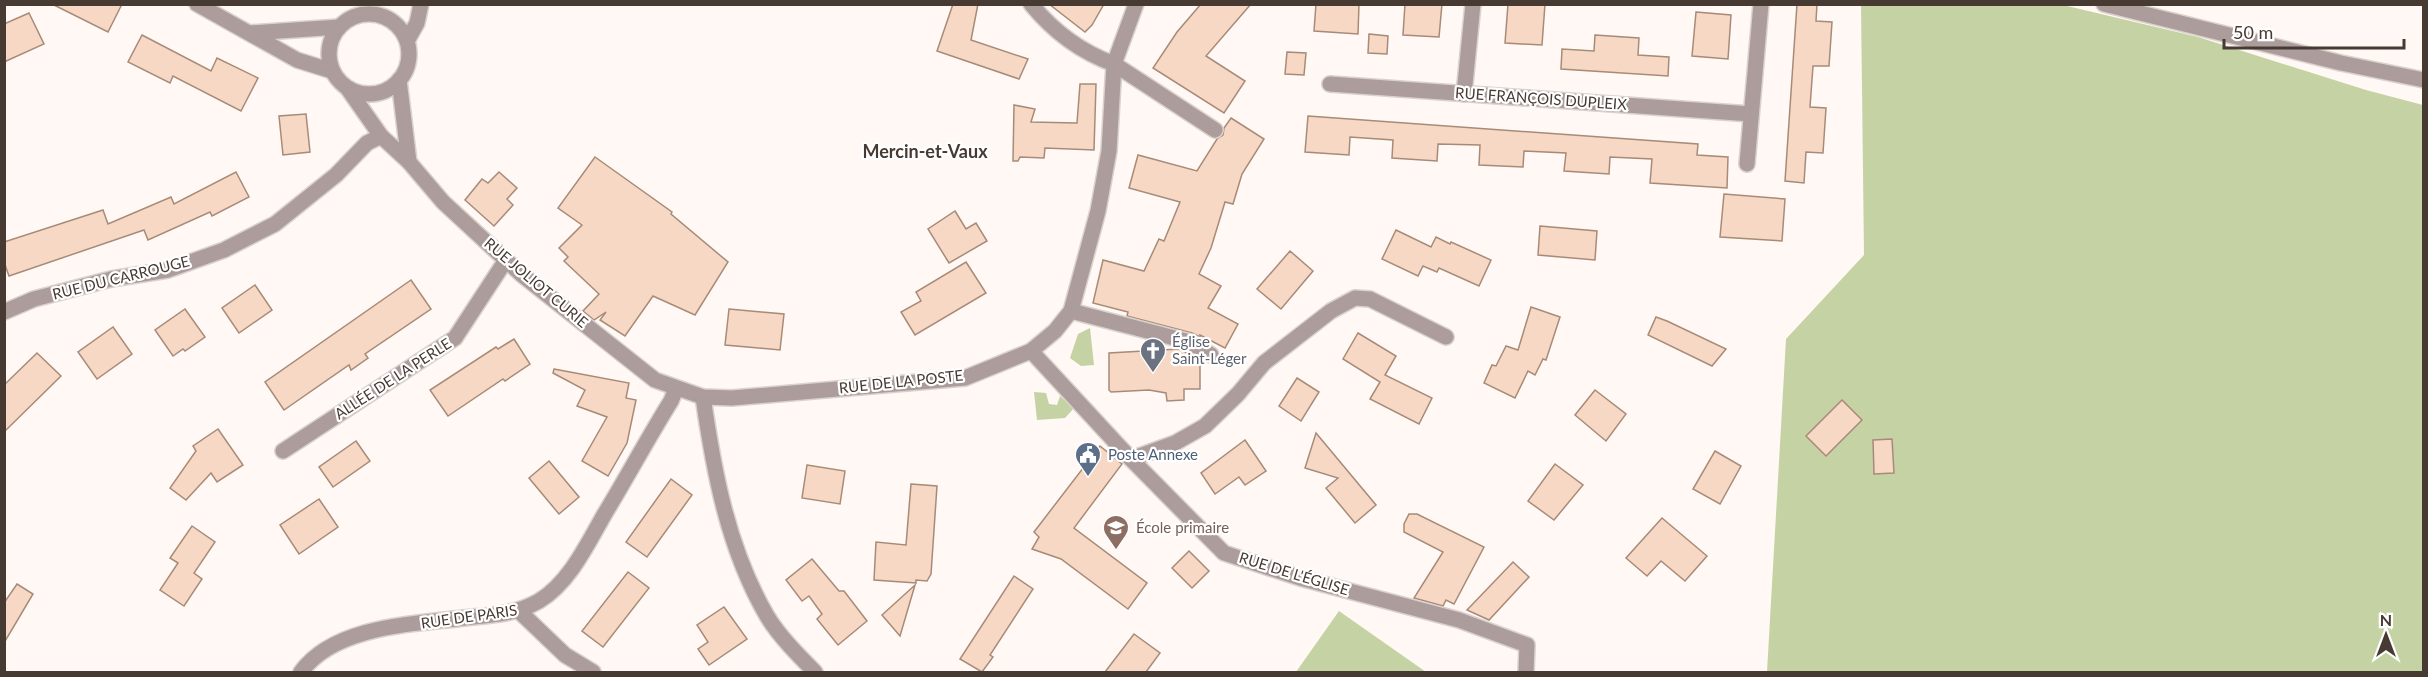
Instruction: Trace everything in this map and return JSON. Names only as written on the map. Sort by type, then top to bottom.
[{"type":"street","points":[[197,4],[297,60],[332,71]]},
{"type":"street","points":[[407,41],[417,23],[422,4]]},
{"type":"street","points":[[1031,4],[1049,25],[1095,57],[1114,64],[1215,130]]},
{"type":"street","name":"RUE DE LA POSTE","points":[[676,389],[703,397],[732,398],[965,378],[1031,351],[1055,331],[1071,311],[1105,181],[1114,64],[1136,4]]},
{"type":"street","points":[[1464,94],[1473,4]]},
{"type":"street","points":[[1748,164],[1761,4]]},
{"type":"street","points":[[2104,4],[2424,80]]},
{"type":"street","points":[[375,9],[382,16],[393,21],[407,41],[408,62],[399,80],[388,89],[375,94],[361,94],[341,84],[328,60],[332,36],[339,27],[348,19],[375,9]]},
{"type":"street","points":[[250,33],[339,27]]},
{"type":"street","points":[[399,80],[409,162]]},
{"type":"street","name":"RUE FRANÇOIS DUPLEIX","points":[[1330,84],[1751,114]]},
{"type":"street","name":"RUE JOLIOT CURIE","points":[[348,89],[381,136],[409,162],[443,202],[506,260],[655,380],[676,389]]},
{"type":"street","name":"RUE DU CARROUGE","points":[[4,312],[34,299],[111,279],[168,270],[225,250],[275,224],[336,175],[367,142],[381,136]]},
{"type":"street","name":"ALLÉE DE LA PERLE","points":[[283,451],[455,338],[506,260]]},
{"type":"street","points":[[1131,459],[1175,443],[1205,426],[1238,394],[1264,363],[1331,311],[1355,298],[1370,299],[1446,337]]},
{"type":"street","points":[[1071,311],[1190,342],[1211,355]]},
{"type":"street","name":"RUE DE L'ÉGLISE","points":[[1031,351],[1131,459],[1224,553],[1300,578],[1460,620],[1527,645],[1526,672]]},
{"type":"street","name":"RUE DE PARIS","points":[[301,672],[311,659],[343,640],[382,628],[519,611],[554,590],[565,577],[607,510],[676,389]]},
{"type":"street","points":[[703,397],[719,497],[743,567],[768,618],[815,672]]},
{"type":"street","points":[[519,611],[565,656],[593,672]]},
{"type":"green space","points":[[1861,5],[2063,5],[2198,37],[2366,90],[2423,105],[2423,672],[1767,672],[1786,339],[1864,255]]},
{"type":"green space","points":[[1090,328],[1094,365],[1081,366],[1070,358],[1078,334]]},
{"type":"green space","points":[[1034,392],[1046,393],[1049,404],[1057,405],[1060,396],[1074,408],[1065,418],[1037,420]]},
{"type":"green space","points":[[1339,611],[1426,672],[1296,672]]},
{"type":"building","points":[[52,4],[122,4],[108,32]]},
{"type":"building","points":[[953,4],[978,4],[971,40],[1028,59],[1019,79],[937,51]]},
{"type":"building","points":[[1049,4],[1104,4],[1092,25],[1085,32]]},
{"type":"building","points":[[1201,4],[1251,4],[1206,56],[1245,81],[1224,113],[1153,68],[1177,32]]},
{"type":"building","points":[[1316,4],[1359,4],[1358,34],[1314,31]]},
{"type":"building","points":[[1405,4],[1442,4],[1439,37],[1403,35]]},
{"type":"building","points":[[1508,4],[1545,4],[1542,45],[1505,43]]},
{"type":"building","points":[[1797,4],[1817,4],[1816,21],[1832,22],[1829,66],[1813,66],[1810,107],[1826,108],[1823,153],[1806,152],[1804,183],[1785,181]]},
{"type":"building","points":[[1696,12],[1731,15],[1728,59],[1692,56]]},
{"type":"building","points":[[29,13],[44,44],[4,62],[4,24]]},
{"type":"building","points":[[1369,34],[1388,36],[1387,54],[1368,53]]},
{"type":"building","points":[[142,35],[211,71],[217,58],[258,78],[241,111],[173,76],[170,83],[128,62]]},
{"type":"building","points":[[1595,35],[1639,38],[1638,55],[1669,57],[1668,76],[1561,69],[1562,49],[1594,51]]},
{"type":"building","points":[[1287,52],[1306,53],[1304,75],[1285,74]]},
{"type":"building","points":[[1080,84],[1096,84],[1094,150],[1045,148],[1044,158],[1020,157],[1018,161],[1013,161],[1014,105],[1035,109],[1031,122],[1077,123]]},
{"type":"building","points":[[306,114],[310,152],[283,155],[279,116]]},
{"type":"building","points":[[1308,116],[1698,144],[1697,155],[1728,157],[1727,188],[1650,183],[1652,159],[1610,157],[1609,174],[1564,171],[1566,153],[1524,151],[1523,167],[1479,165],[1480,145],[1438,144],[1437,161],[1392,158],[1393,140],[1350,137],[1349,155],[1305,152]]},
{"type":"building","points":[[1231,118],[1264,139],[1242,174],[1233,204],[1225,202],[1211,248],[1199,274],[1221,286],[1208,308],[1238,324],[1225,348],[1200,335],[1200,337],[1127,316],[1128,312],[1093,303],[1103,260],[1144,271],[1159,239],[1164,241],[1180,202],[1129,188],[1138,155],[1197,171],[1217,139],[1223,135],[1224,128]]},
{"type":"building","points":[[595,157],[672,212],[671,214],[728,262],[695,315],[653,296],[625,336],[600,320],[606,312],[594,320],[583,311],[599,294],[564,261],[568,257],[559,248],[582,225],[558,208]]},
{"type":"building","points":[[236,172],[249,197],[212,216],[210,212],[148,240],[144,230],[9,276],[4,262],[4,242],[103,210],[108,224],[171,197],[174,204]]},
{"type":"building","points":[[499,172],[517,188],[507,199],[513,205],[494,226],[465,200],[482,179],[488,183]]},
{"type":"building","points":[[1724,194],[1785,199],[1782,241],[1720,237]]},
{"type":"building","points":[[955,211],[966,229],[976,223],[987,241],[949,263],[928,229]]},
{"type":"building","points":[[1540,226],[1597,231],[1595,260],[1538,255]]},
{"type":"building","points":[[1396,230],[1431,247],[1436,237],[1491,260],[1479,286],[1439,268],[1437,272],[1423,266],[1418,276],[1382,259]]},
{"type":"building","points":[[1290,251],[1313,271],[1281,309],[1257,289]]},
{"type":"building","points":[[966,262],[986,293],[915,335],[901,312],[921,301],[916,292]]},
{"type":"building","points":[[411,280],[431,309],[365,354],[368,358],[351,370],[349,365],[284,410],[265,382]]},
{"type":"building","points":[[255,285],[272,310],[239,333],[222,308]]},
{"type":"building","points":[[1531,307],[1560,317],[1546,360],[1543,359],[1535,375],[1528,371],[1515,398],[1484,383],[1492,365],[1496,366],[1506,346],[1518,350]]},
{"type":"building","points":[[185,309],[205,337],[185,351],[183,349],[173,356],[155,330]]},
{"type":"building","points":[[729,309],[784,314],[780,350],[725,345]]},
{"type":"building","points":[[1656,317],[1726,349],[1712,366],[1648,335]]},
{"type":"building","points":[[113,327],[132,354],[97,379],[78,352]]},
{"type":"building","points":[[1358,333],[1396,356],[1385,375],[1432,398],[1419,424],[1370,399],[1380,382],[1343,359]]},
{"type":"building","points":[[514,339],[530,364],[448,416],[430,390],[496,347],[498,349]]},
{"type":"building","name":"Église Saint-Léger","points":[[1179,349],[1200,359],[1200,389],[1184,389],[1184,400],[1167,401],[1166,393],[1149,390],[1111,392],[1109,390],[1109,353]]},
{"type":"building","points":[[37,353],[61,376],[4,432],[4,385]]},
{"type":"building","points":[[554,369],[629,383],[626,398],[636,400],[627,443],[608,476],[582,461],[607,417],[577,406],[585,390],[553,373]]},
{"type":"building","points":[[1297,378],[1319,392],[1301,421],[1279,406]]},
{"type":"building","points":[[1595,390],[1626,414],[1606,441],[1575,415]]},
{"type":"building","points":[[1842,400],[1862,420],[1826,456],[1806,436]]},
{"type":"building","points":[[218,429],[243,465],[217,482],[211,473],[186,500],[170,488],[196,451],[193,446]]},
{"type":"building","points":[[1316,433],[1376,505],[1355,523],[1326,488],[1338,478],[1305,468]]},
{"type":"building","points":[[1892,439],[1894,473],[1874,474],[1873,440]]},
{"type":"building","points":[[1245,440],[1266,471],[1245,485],[1239,477],[1215,494],[1201,473]]},
{"type":"building","points":[[356,441],[370,461],[333,487],[319,467]]},
{"type":"building","points":[[1100,446],[1122,464],[1074,528],[1147,583],[1128,609],[1061,559],[1032,549],[1039,537],[1034,532]]},
{"type":"building","points":[[1715,451],[1741,466],[1720,504],[1693,489]]},
{"type":"building","points":[[549,461],[579,497],[559,514],[529,478]]},
{"type":"building","points":[[1555,464],[1583,485],[1554,520],[1528,501]]},
{"type":"building","points":[[807,465],[845,471],[840,504],[802,498]]},
{"type":"building","points":[[671,479],[692,495],[647,557],[626,542]]},
{"type":"building","points":[[911,484],[937,486],[931,574],[927,581],[916,580],[916,583],[874,580],[876,542],[906,545]]},
{"type":"building","points":[[319,499],[338,527],[299,554],[280,525]]},
{"type":"building","points":[[1409,514],[1417,514],[1484,547],[1454,604],[1446,600],[1443,606],[1414,598],[1443,552],[1404,532],[1404,524]]},
{"type":"building","points":[[1662,518],[1707,556],[1685,581],[1661,561],[1647,576],[1626,558]]},
{"type":"building","points":[[192,526],[215,542],[194,573],[202,579],[184,606],[160,590],[178,563],[170,558]]},
{"type":"building","points":[[1189,551],[1209,571],[1192,588],[1172,568]]},
{"type":"building","points":[[812,559],[839,591],[844,591],[867,621],[838,645],[817,619],[822,614],[809,596],[802,601],[786,580]]},
{"type":"building","points":[[1513,562],[1529,577],[1489,620],[1467,610]]},
{"type":"building","points":[[628,572],[649,588],[603,647],[582,631]]},
{"type":"building","points":[[1014,576],[1033,589],[990,655],[993,657],[982,672],[960,659]]},
{"type":"building","points":[[17,584],[33,594],[4,643],[4,603]]},
{"type":"building","points":[[915,585],[900,636],[882,615]]},
{"type":"building","points":[[724,607],[747,639],[709,665],[698,649],[708,642],[697,625]]},
{"type":"building","points":[[1134,634],[1160,653],[1146,672],[1105,672]]},
{"type":"place","name":"Église Saint-Léger","points":[[1153,374]]},
{"type":"place","name":"Poste Annexe","points":[[1088,478]]},
{"type":"place","name":"École primaire","points":[[1116,551]]},
{"type":"district","name":"Mercin-et-Vaux","points":[[925,152]]}]
